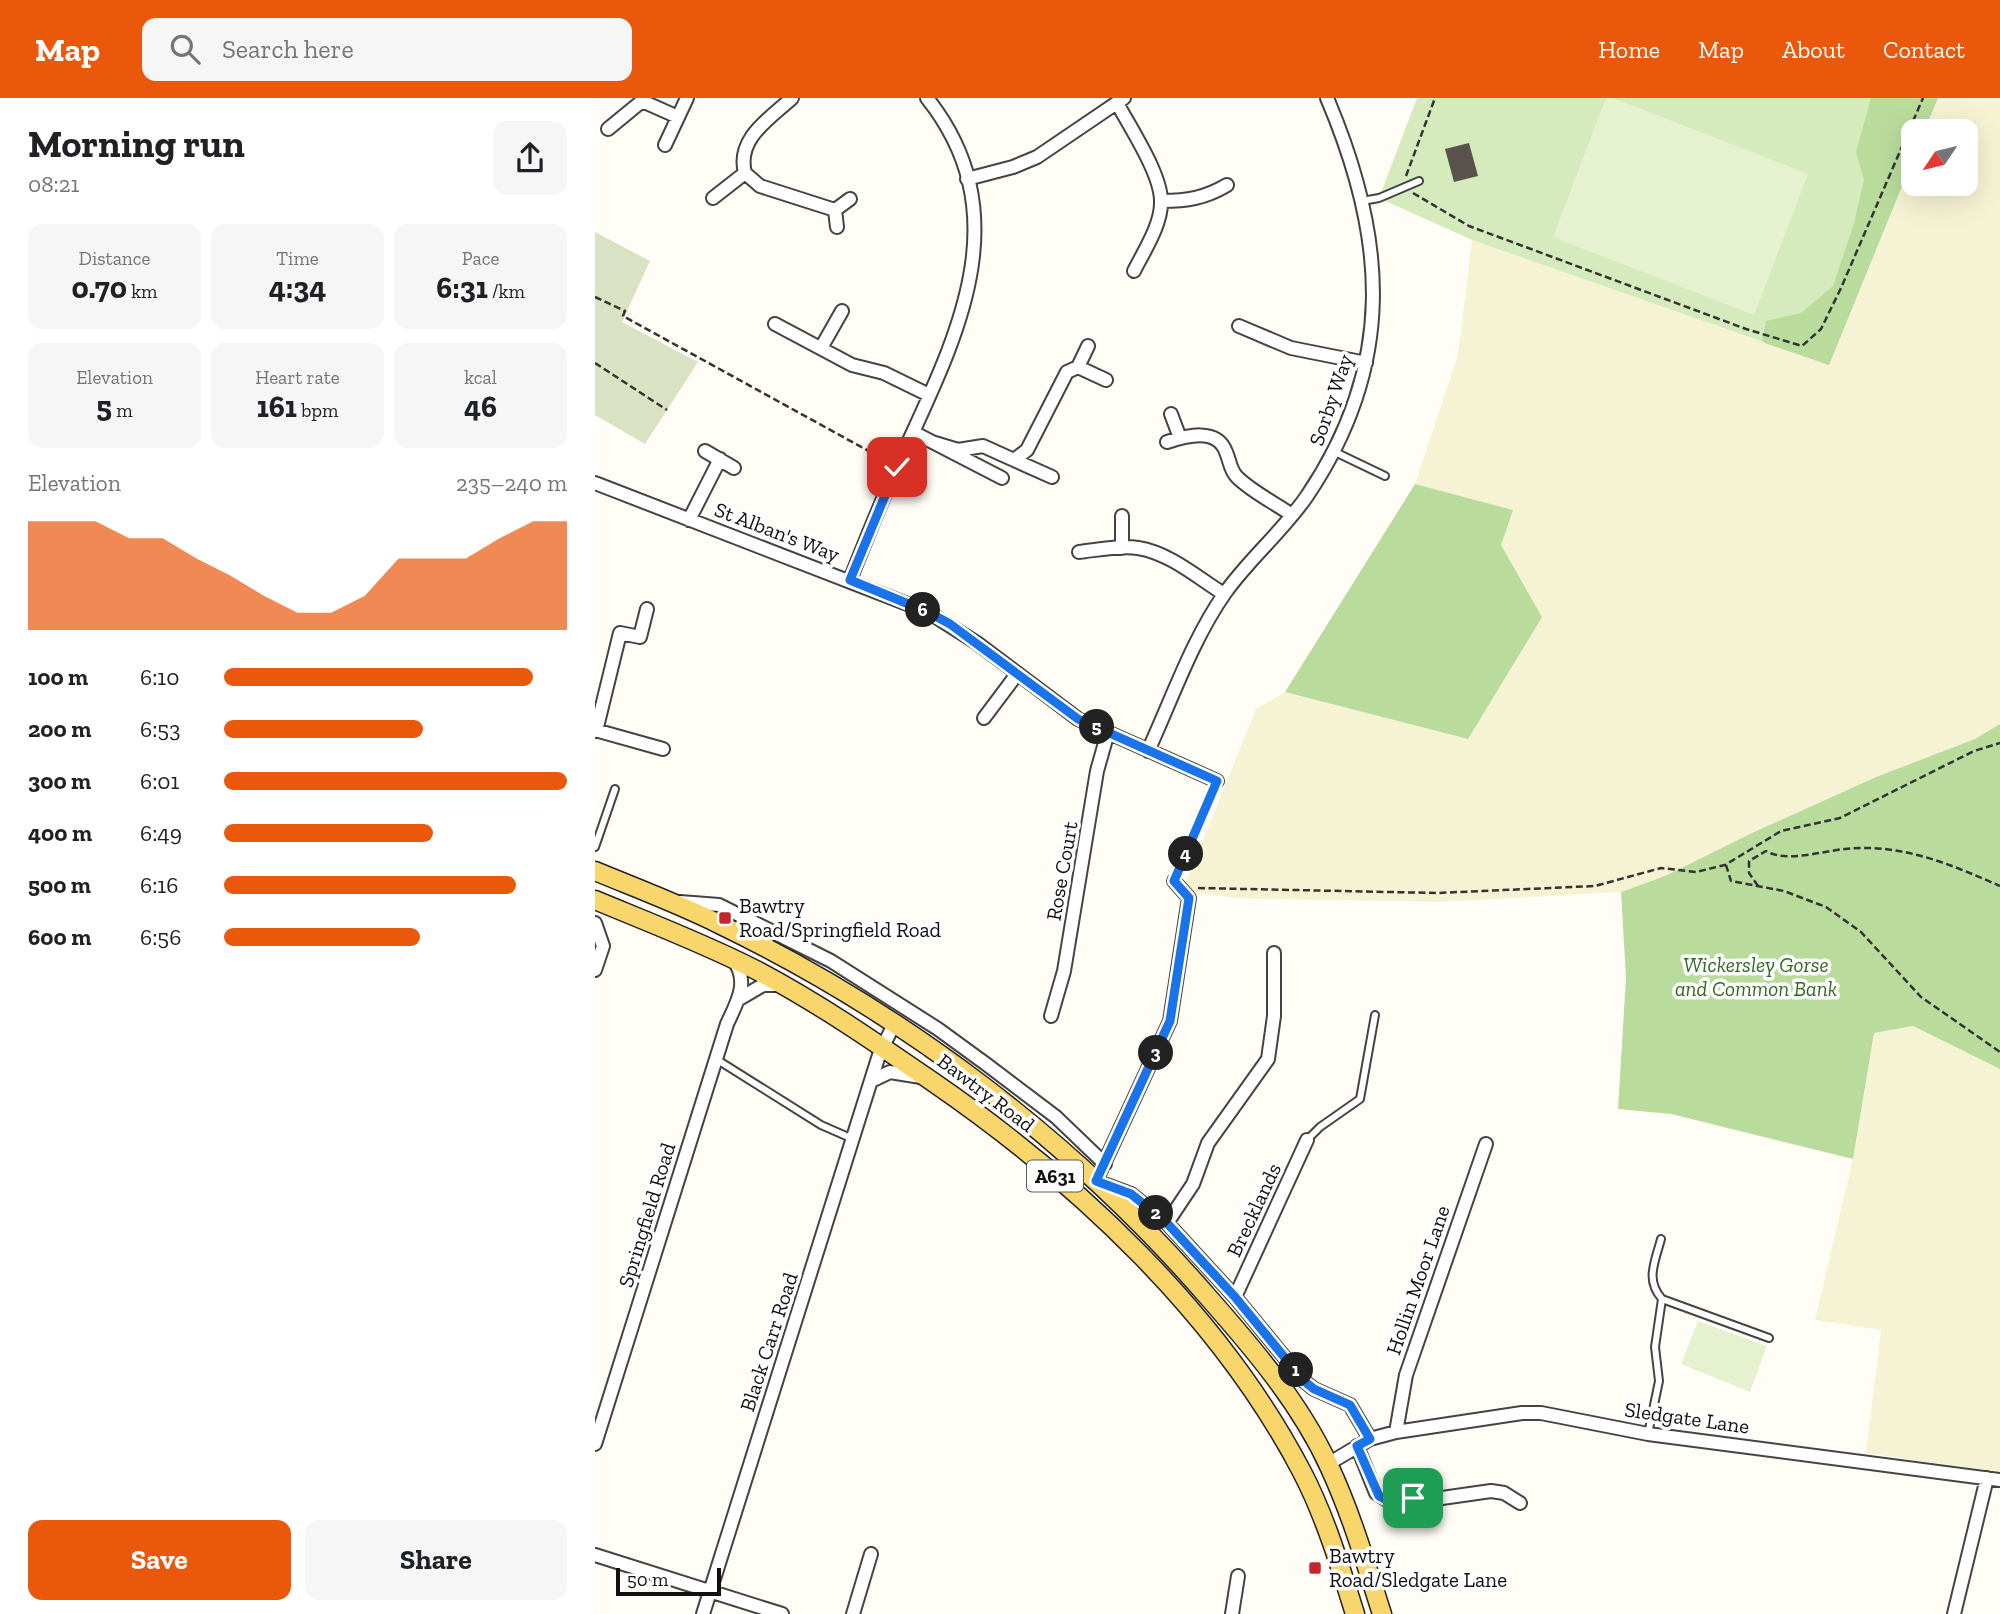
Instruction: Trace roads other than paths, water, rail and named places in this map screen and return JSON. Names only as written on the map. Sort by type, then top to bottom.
[{"type":"main road","name":"Bawtry Road","points":[[595,871],[717,923],[777,954],[894,1024],[978,1082],[1096,1181],[1145,1227],[1237,1330],[1276,1380],[1328,1464],[1349,1514],[1381,1614]]},
{"type":"main road","name":"Bawtry Road","points":[[595,900],[733,959],[882,1046],[1008,1136],[1071,1190],[1182,1301],[1255,1391],[1303,1474],[1333,1548],[1355,1614]]},
{"type":"main road","points":[[925,1075],[933,1050]]},
{"type":"street","points":[[665,145],[687,98]]},
{"type":"street","points":[[792,98],[751,136],[744,150],[745,173],[760,186],[835,210]]},
{"type":"street","points":[[850,580],[957,329],[971,280],[974,246],[967,179],[946,127],[927,98]]},
{"type":"street","name":"Sorby Way","points":[[1148,751],[1199,638],[1224,594],[1292,515],[1335,452],[1366,363],[1374,312],[1372,246],[1348,151],[1327,98]]},
{"type":"street","points":[[967,179],[1013,167],[1037,157],[1120,100],[1145,152],[1161,201],[1155,226],[1134,271]]},
{"type":"street","points":[[608,129],[642,101],[678,117]]},
{"type":"street","points":[[713,198],[745,173]]},
{"type":"street","points":[[1161,201],[1187,201],[1210,195],[1227,185]]},
{"type":"street","points":[[835,210],[850,199]]},
{"type":"street","points":[[835,210],[837,228]]},
{"type":"street","points":[[821,348],[842,311]]},
{"type":"street","points":[[775,324],[852,365],[884,373],[929,395]]},
{"type":"street","points":[[1238,326],[1291,348],[1366,363]]},
{"type":"street","points":[[1014,460],[1027,450],[1067,372],[1078,367],[1088,346]]},
{"type":"street","points":[[1078,367],[1106,380]]},
{"type":"street","points":[[1171,414],[1173,440],[1199,435],[1217,440],[1224,447],[1230,467],[1237,477],[1292,515]]},
{"type":"street","points":[[913,432],[1002,478]]},
{"type":"street","points":[[935,443],[958,450],[983,446],[1052,477]]},
{"type":"street","points":[[705,451],[734,468]]},
{"type":"street","name":"St Alban's Way","points":[[689,520],[720,459]]},
{"type":"street","name":"St Alban's Way","points":[[595,483],[850,580],[939,618],[1078,719],[1217,781]]},
{"type":"street","points":[[1122,516],[1122,548]]},
{"type":"street","points":[[1079,552],[1136,548],[1166,557],[1224,594]]},
{"type":"street","points":[[647,609],[640,637],[619,633],[595,731],[663,750]]},
{"type":"street","points":[[984,718],[1017,674]]},
{"type":"street","name":"Rose Court","points":[[1051,1016],[1064,971],[1097,771],[1108,732]]},
{"type":"street","points":[[1096,1181],[1170,1021],[1189,898],[1174,881]]},
{"type":"street","name":"Bawtry Road","points":[[666,901],[719,905],[831,961],[938,1029],[1056,1117],[1105,1164]]},
{"type":"street","points":[[595,923],[603,946],[595,970]]},
{"type":"street","points":[[1167,1223],[1193,1184],[1208,1143],[1268,1059],[1274,1016],[1274,953]]},
{"type":"street","name":"Springfield Road","points":[[595,1444],[716,1059],[739,999],[742,981],[739,967],[733,959]]},
{"type":"street","points":[[739,999],[763,985],[783,986]]},
{"type":"street","name":"Black Carr Road","points":[[703,1614],[882,1046],[894,1024]]},
{"type":"street","points":[[871,1081],[890,1072],[925,1075]]},
{"type":"street","name":"Brecklands","points":[[1235,1297],[1307,1140]]},
{"type":"street","name":"Hollin Moor Lane","points":[[1396,1432],[1406,1375],[1486,1143]]},
{"type":"street","name":"Bawtry Road","points":[[1096,1181],[1131,1194],[1167,1223],[1235,1297],[1304,1381],[1314,1389],[1350,1405],[1370,1439]]},
{"type":"street","name":"Sledgate Lane","points":[[1370,1439],[1396,1432],[1522,1413],[1541,1413],[1648,1434],[1993,1479]]},
{"type":"street","points":[[1328,1464],[1370,1439]]},
{"type":"street","points":[[1357,1446],[1376,1493],[1387,1500],[1428,1500],[1491,1491],[1504,1493],[1520,1503]]},
{"type":"street","points":[[1954,1614],[1993,1479]]},
{"type":"street","points":[[853,1614],[871,1554]]},
{"type":"street","points":[[595,1555],[782,1614]]},
{"type":"street","points":[[1232,1614],[1238,1576]]},
{"type":"lane","points":[[1362,201],[1379,198],[1419,181]]},
{"type":"lane","points":[[1335,452],[1385,476]]},
{"type":"lane","points":[[595,847],[615,789]]},
{"type":"lane","points":[[1307,1140],[1320,1127],[1360,1099],[1375,1015]]},
{"type":"lane","points":[[716,1059],[821,1125],[853,1139]]},
{"type":"lane","points":[[1661,1239],[1651,1278],[1653,1289],[1662,1299],[1769,1338]]},
{"type":"lane","points":[[1648,1434],[1659,1381],[1655,1347],[1662,1299]]},
{"type":"place","name":"Bawtry Road/Springfield Road","points":[[725,918]]},
{"type":"place","name":"Bawtry Road/Sledgate Lane","points":[[1315,1568]]},
{"type":"park label","name":"Wickersley Gorse and Common Bank","points":[[1756,977]]}]
